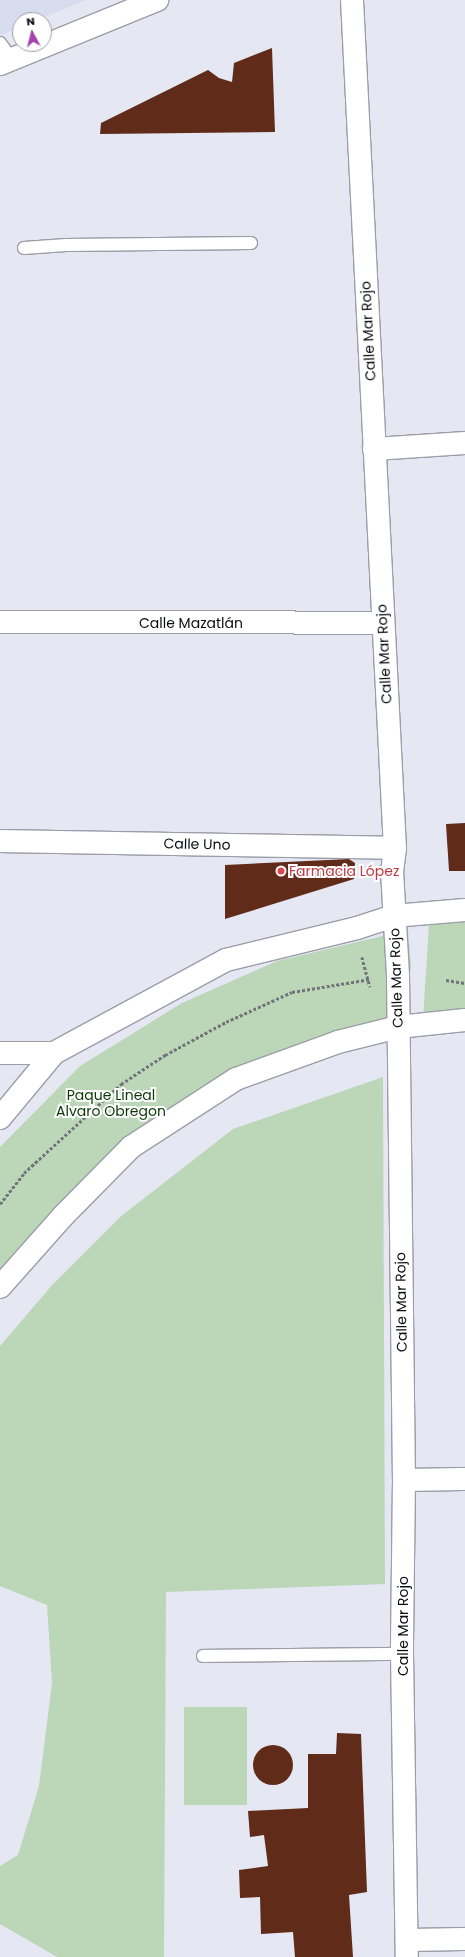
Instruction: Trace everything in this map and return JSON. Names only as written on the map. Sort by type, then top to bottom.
[{"type":"street","points":[[4,56],[157,0]]},
{"type":"street","name":"Calle Mar Rojo","points":[[352,0],[382,623],[395,848],[392,871],[398,976],[404,1480],[402,1654],[407,1948]]},
{"type":"street","points":[[374,449],[465,443]]},
{"type":"street","name":"Calle Mazatlán","points":[[0,622],[382,623]]},
{"type":"street","name":"Calle Uno","points":[[0,841],[395,848]]},
{"type":"street","points":[[0,1118],[54,1053],[226,960],[357,928],[394,916],[465,910]]},
{"type":"street","points":[[0,1287],[63,1216],[131,1147],[236,1079],[338,1042],[398,1027],[465,1020]]},
{"type":"street","points":[[0,1053],[54,1053]]},
{"type":"street","points":[[404,1480],[465,1479]]},
{"type":"street","points":[[407,1948],[465,1939]]},
{"type":"lane","points":[[24,248],[66,245],[251,243]]},
{"type":"lane","points":[[203,1656],[402,1654]]},
{"type":"path","points":[[362,957],[370,987]]},
{"type":"path","points":[[0,1204],[24,1174],[121,1084],[165,1056],[226,1022],[292,992],[375,979]]},
{"type":"path","points":[[446,980],[465,983]]},
{"type":"shaded area","points":[[0,0],[86,0],[52,14],[52,12],[12,12],[12,31],[0,36]]},
{"type":"green space","points":[[465,922],[465,1018],[423,1019],[429,924]]},
{"type":"green space","name":"Paque Lineal Alvaro Obregon","points":[[408,930],[411,965],[405,1022],[338,1037],[134,1145],[0,1283],[0,1147],[80,1066],[182,1003],[277,961]]},
{"type":"green space","points":[[383,1077],[385,1584],[166,1592],[164,1957],[57,1957],[0,1924],[0,1866],[18,1855],[39,1786],[52,1683],[47,1605],[0,1586],[0,1346],[53,1284],[120,1217],[233,1129]]},
{"type":"green space","points":[[184,1707],[247,1707],[247,1805],[184,1805]]},
{"type":"building","points":[[272,48],[275,132],[100,134],[101,123],[208,70],[219,78],[232,82],[234,63]]},
{"type":"building","points":[[465,823],[465,871],[449,871],[446,824]]},
{"type":"building","points":[[349,859],[355,863],[354,879],[225,919],[225,865]]},
{"type":"building","points":[[337,1733],[361,1734],[367,1892],[349,1895],[353,1957],[295,1957],[293,1932],[261,1934],[260,1897],[240,1898],[239,1870],[268,1866],[264,1835],[250,1837],[248,1811],[308,1808],[308,1754],[336,1754]]},
{"type":"building","points":[[273,1745],[287,1751],[293,1765],[287,1779],[273,1785],[259,1779],[253,1765],[259,1751]]},
{"type":"place","name":"Farmacia López","points":[[281,871]]}]
